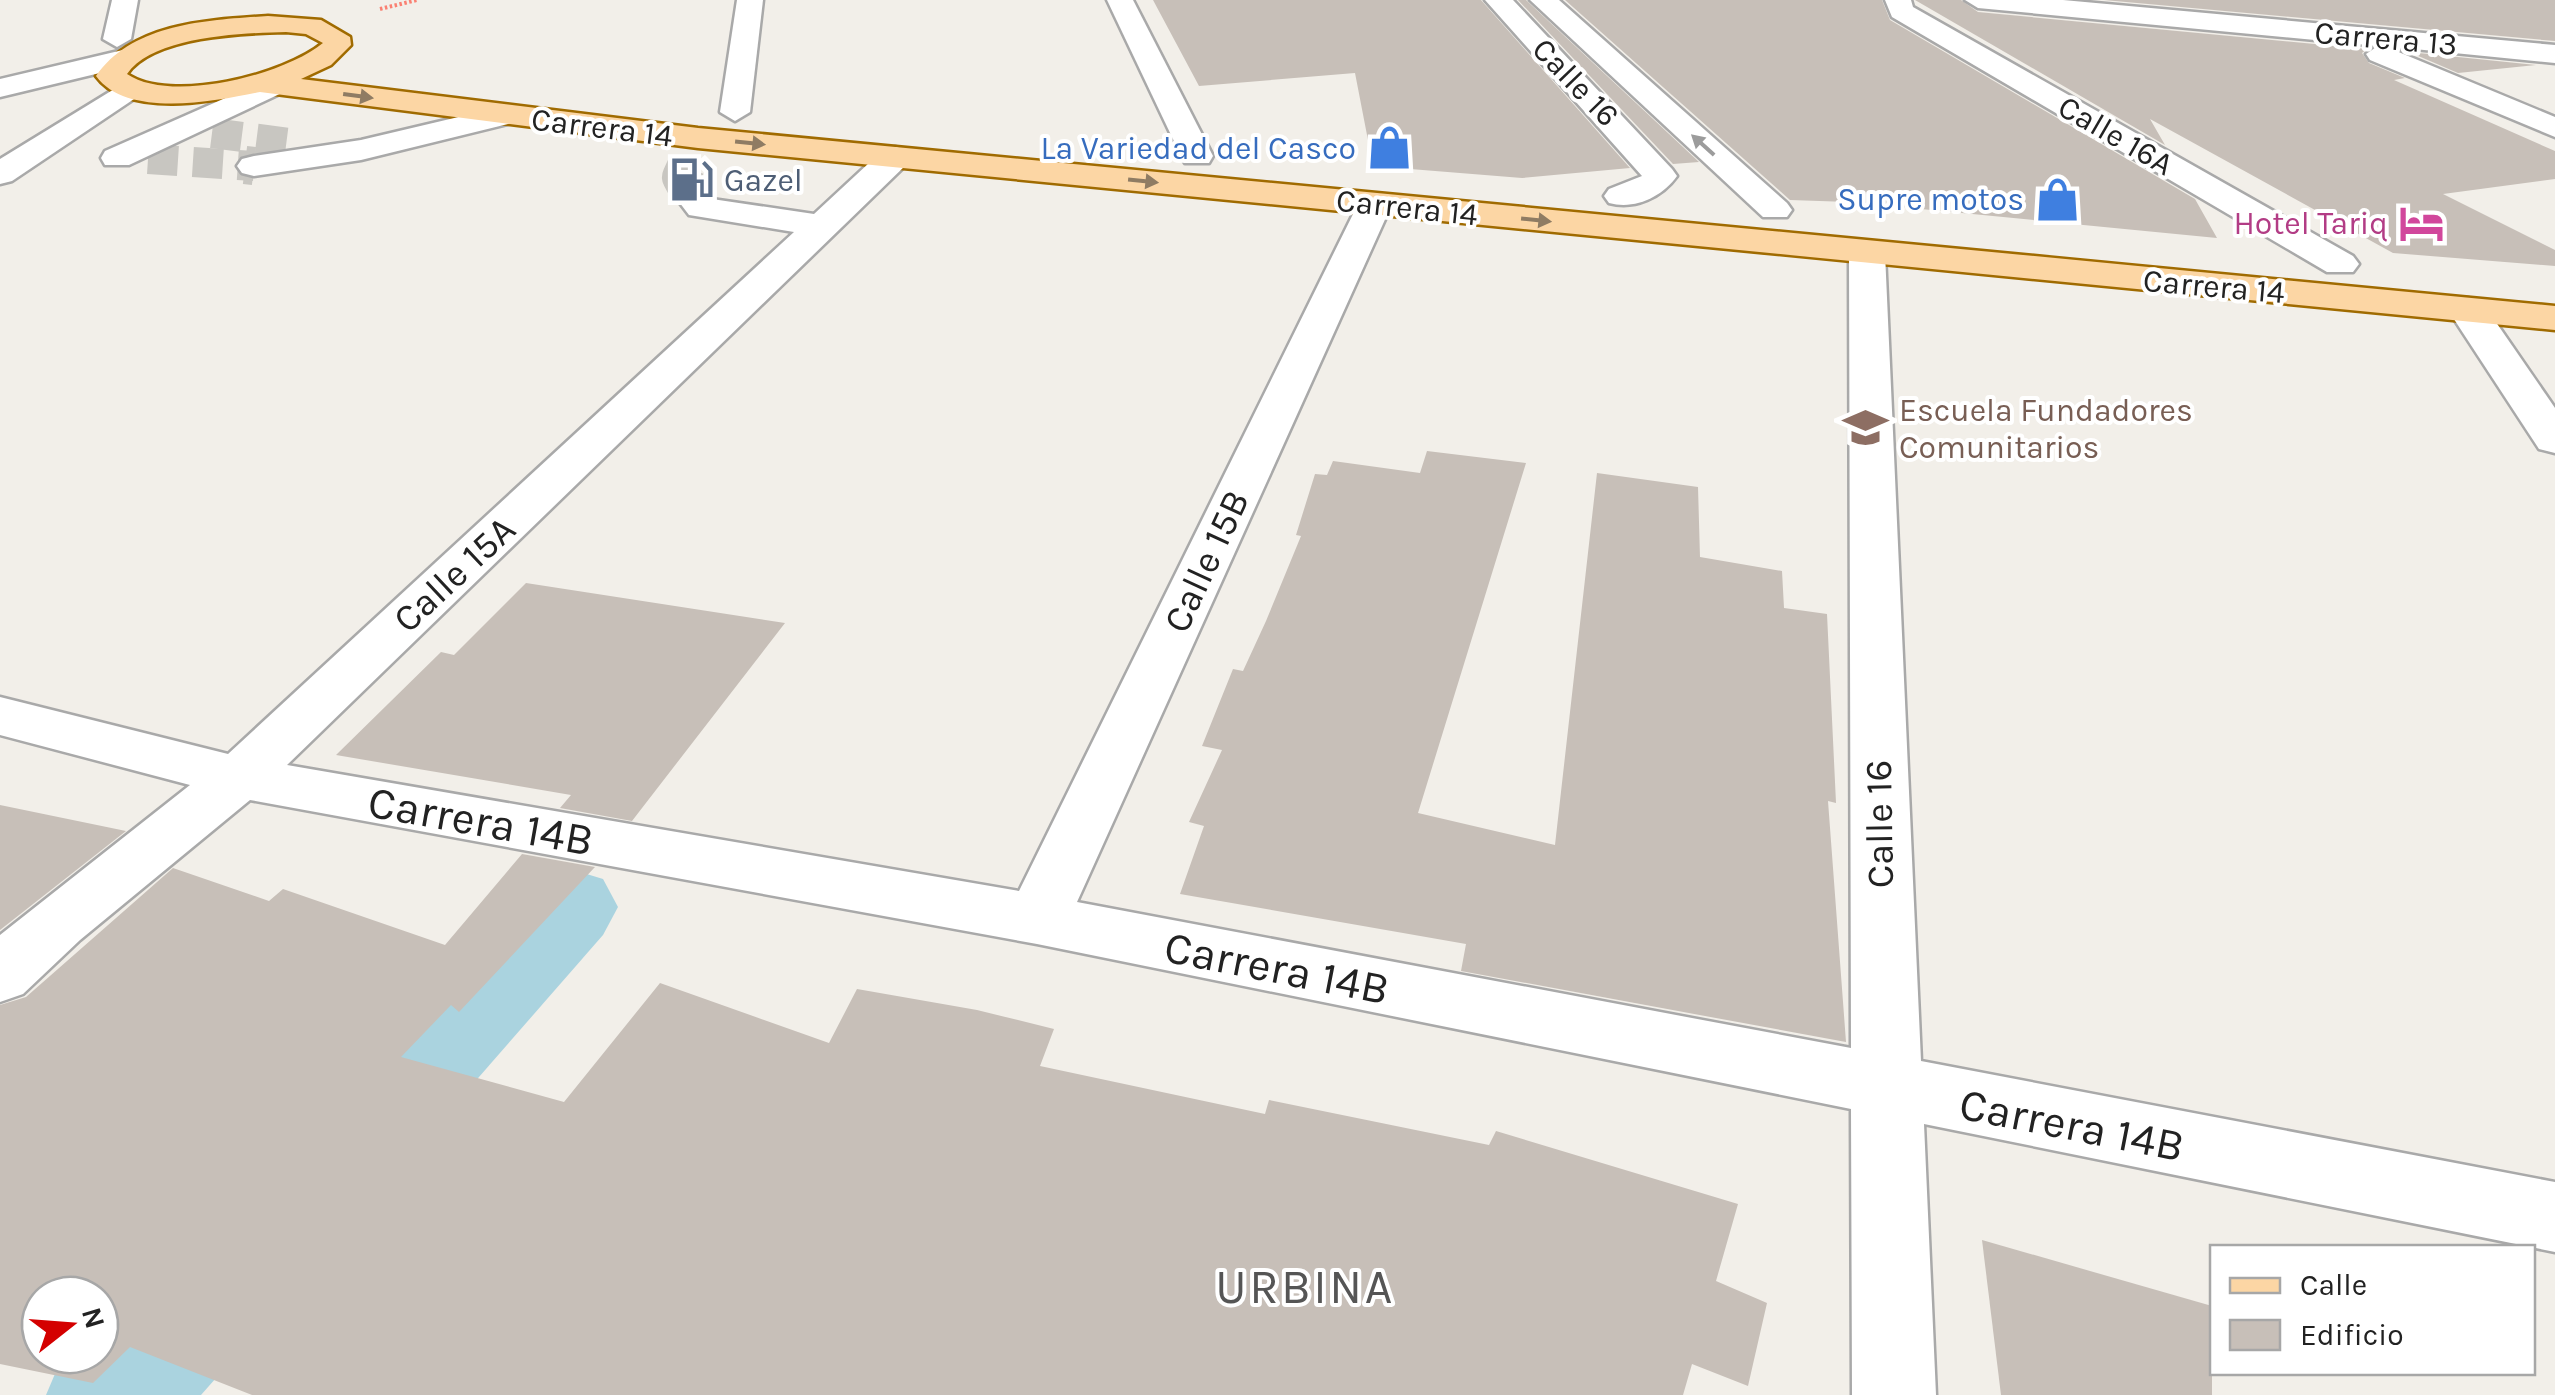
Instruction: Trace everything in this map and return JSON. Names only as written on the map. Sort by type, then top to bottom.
[{"type":"main road","points":[[120,66],[250,0]]},
{"type":"main road","points":[[286,24],[308,0]]},
{"type":"main road","points":[[120,66],[188,94],[268,84],[315,64],[337,45],[336,37],[310,26],[286,24],[186,35]]},
{"type":"main road","name":"Carrera 14","points":[[315,64],[735,112],[1775,210],[1887,238]]},
{"type":"main road","name":"Carrera 14","points":[[268,84],[505,115],[691,166],[896,158],[1376,204],[1887,238],[2555,318]]},
{"type":"main road","name":"Carrera 14","points":[[2266,256],[2379,268]]},
{"type":"street","points":[[9,169],[120,66],[126,0]]},
{"type":"street","points":[[735,112],[750,0]]},
{"type":"street","points":[[1120,0],[1197,156]]},
{"type":"street","name":"Calle 16","points":[[1498,0],[1660,176],[1650,188],[1621,196]]},
{"type":"street","name":"Calle 16","points":[[1544,0],[1775,210]]},
{"type":"street","name":"Calle 16A","points":[[1898,0],[1901,11],[2340,264]]},
{"type":"street","name":"Carrera 13","points":[[1978,0],[2555,54]]},
{"type":"street","points":[[2230,0],[2273,27]]},
{"type":"street","points":[[2331,34],[2555,128]]},
{"type":"street","points":[[0,89],[120,66]]},
{"type":"street","points":[[9,169],[132,158],[268,84]]},
{"type":"street","points":[[254,166],[402,140],[505,115]]},
{"type":"street","points":[[298,144],[402,140]]},
{"type":"street","name":"Calle 15A","points":[[0,975],[58,922],[240,777],[896,158]]},
{"type":"street","points":[[691,166],[702,208],[824,226]]},
{"type":"street","name":"Calle 15B","points":[[1037,919],[1376,204]]},
{"type":"street","name":"Calle 16","points":[[1887,238],[1885,1088],[1894,1395]]},
{"type":"street","points":[[2468,310],[2555,440]]},
{"type":"street","name":"Carrera 14B","points":[[0,716],[240,777],[1037,919],[2555,1217]]},
{"type":"building","points":[[1153,0],[1481,0],[1630,168],[1522,178],[1373,166],[1355,73],[1199,86]]},
{"type":"building","points":[[1518,0],[1526,0],[1699,162],[1673,164]]},
{"type":"building","points":[[1565,0],[1882,0],[1890,20],[2195,199],[2217,238],[1849,202],[1790,200]]},
{"type":"building","points":[[1915,0],[1961,0],[1978,12],[2367,49],[2362,53],[2369,63],[2405,78],[2394,80],[2555,151],[2555,179],[2443,194],[2555,250],[2555,266],[2393,253],[2150,119],[2165,145]]},
{"type":"building","points":[[2104,0],[2555,0],[2555,41]]},
{"type":"building","points":[[2409,52],[2536,65],[2458,73]]},
{"type":"building","points":[[1427,451],[1526,463],[1418,813],[1555,845],[1597,473],[1698,487],[1700,557],[1782,571],[1784,608],[1827,614],[1836,803],[1828,801],[1846,1042],[1461,971],[1466,944],[1180,894],[1204,826],[1189,822],[1222,750],[1202,746],[1233,669],[1243,671],[1266,621],[1301,536],[1296,535],[1315,474],[1327,475],[1333,461],[1420,473]]},
{"type":"building","points":[[526,583],[785,623],[632,821],[560,808],[571,795],[336,755],[441,652],[454,655]]},
{"type":"building","points":[[0,805],[126,831],[0,930]]},
{"type":"building","points":[[522,854],[595,867],[459,1012],[451,1005],[401,1057],[564,1102],[660,983],[829,1043],[857,989],[977,1010],[1054,1029],[1040,1066],[1265,1114],[1269,1100],[1489,1145],[1496,1131],[1738,1204],[1716,1281],[1767,1303],[1748,1386],[1692,1364],[1683,1395],[252,1395],[130,1347],[120,1357],[120,1275],[20,1275],[20,1368],[0,1364],[0,1005],[26,997],[173,868],[269,901],[283,889],[445,945]]},
{"type":"building","points":[[1982,1240],[2210,1305],[2212,1395],[2001,1395]]},
{"type":"building","points":[[54,1375],[101,1375],[93,1383]]},
{"type":"waterway","points":[[341,1151],[567,907]]},
{"type":"waterway","points":[[113,1395],[232,1268]]},
{"type":"tunnel","points":[[212,133],[298,144]]},
{"type":"tunnel","points":[[148,159],[254,166],[245,165]]},
{"type":"tunnel","points":[[686,166],[681,177],[690,194]]},
{"type":"place","name":"La Variedad del Casco","points":[[1389,148]]},
{"type":"place","name":"Gazel","points":[[691,180]]},
{"type":"place","name":"Supre motos","points":[[2057,199]]},
{"type":"place","name":"Hotel Tariq","points":[[2421,223]]},
{"type":"place","name":"Escuela Fundadores Comunitarios","points":[[1866,428]]},
{"type":"district","name":"URBINA","points":[[1305,1286]]}]
